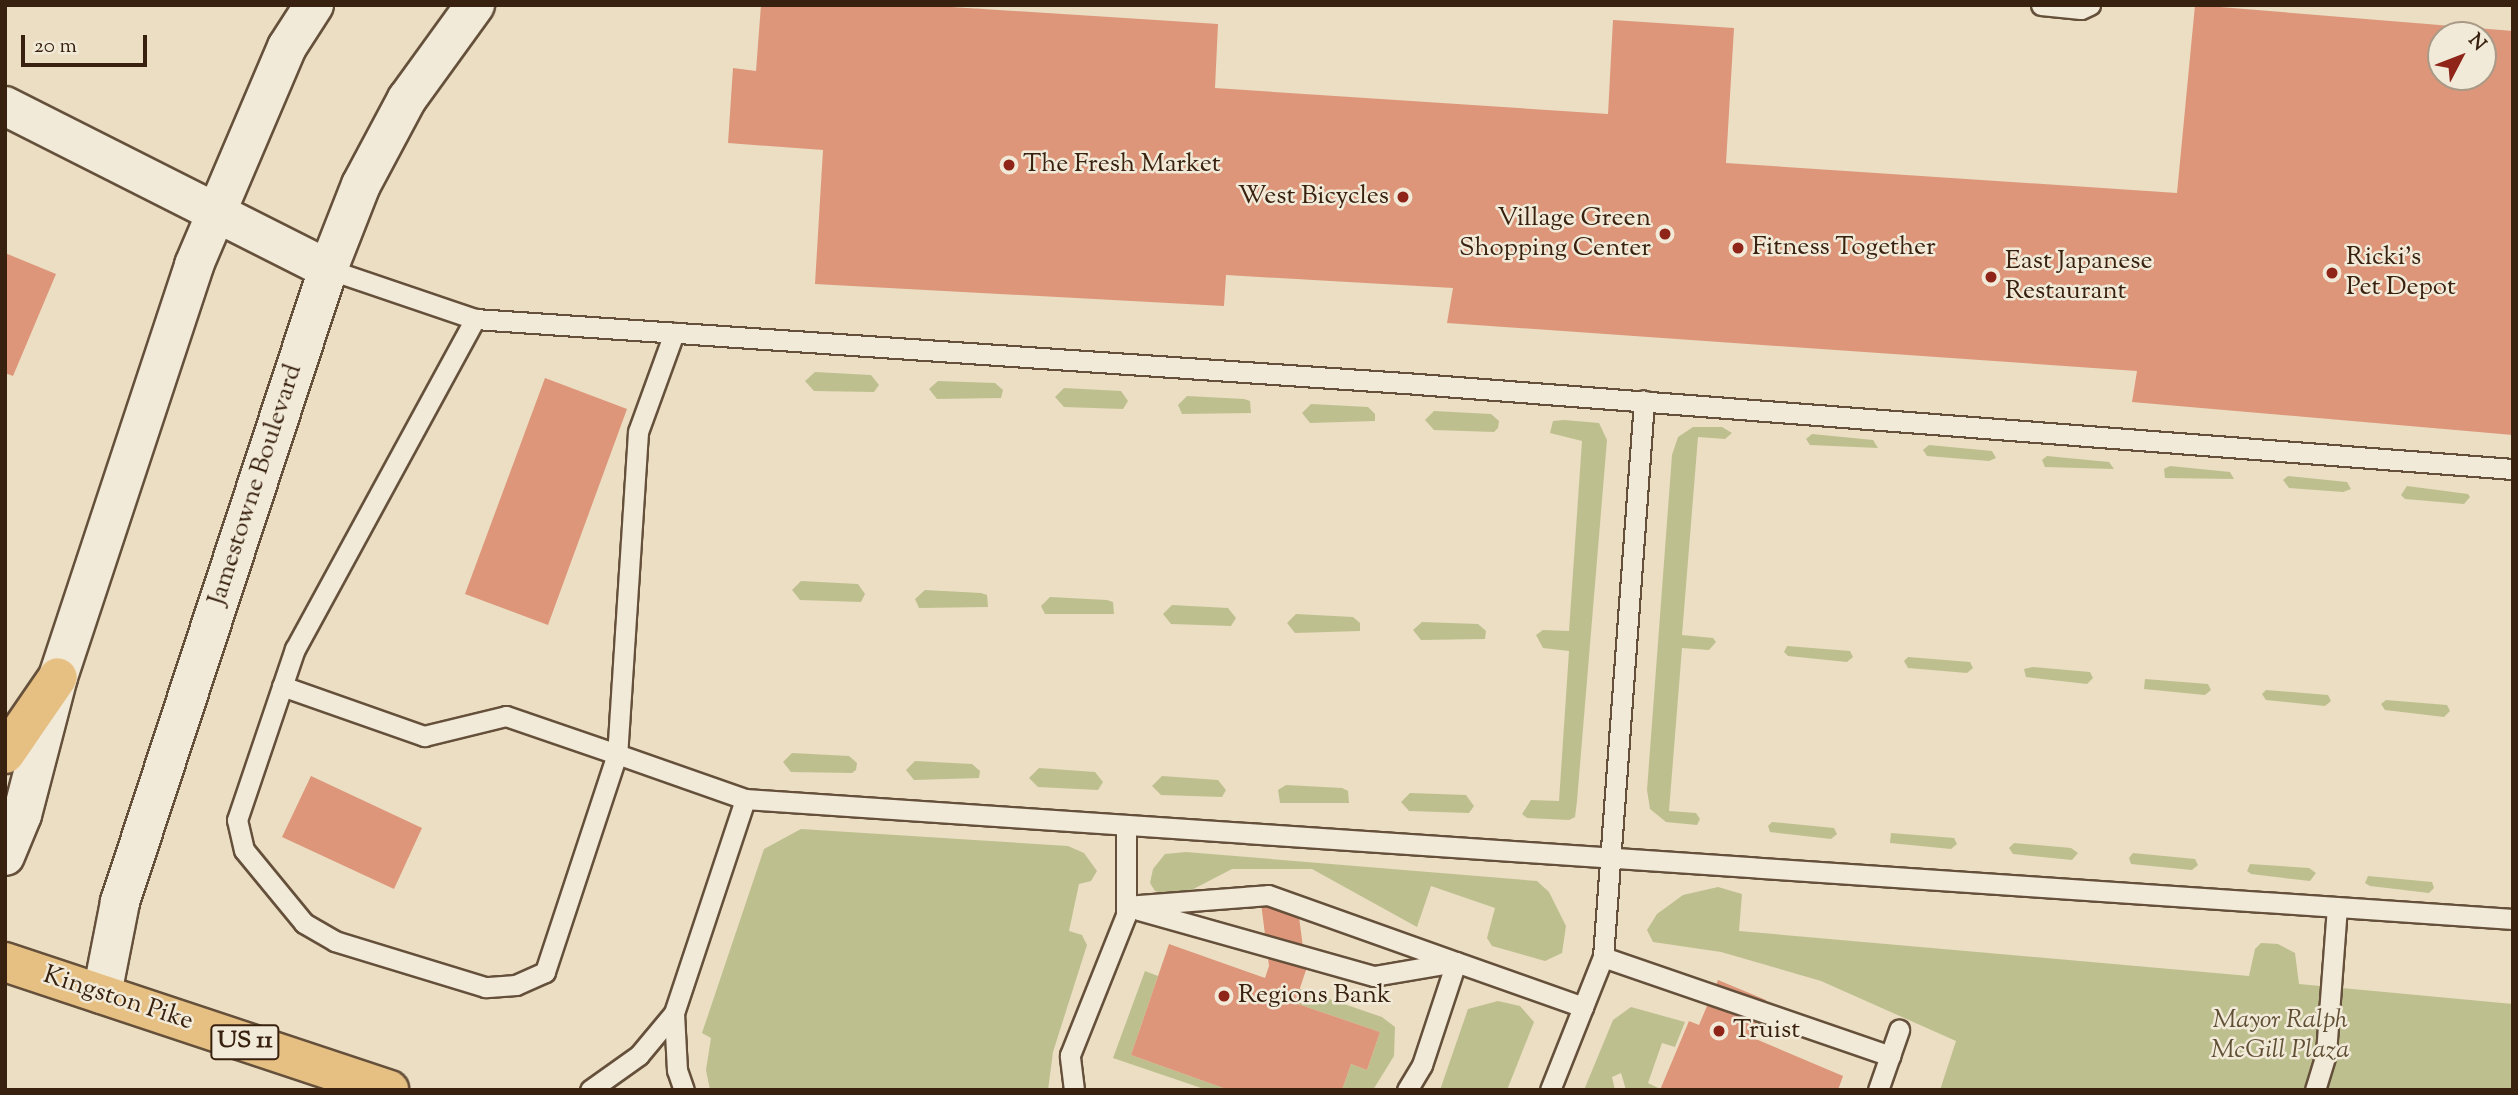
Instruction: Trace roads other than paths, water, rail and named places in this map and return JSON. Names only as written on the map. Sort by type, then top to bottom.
[{"type":"main road","points":[[5,754],[58,677]]},
{"type":"main road","name":"Kingston Pike","points":[[5,962],[389,1090]]},
{"type":"street","points":[[5,856],[22,815],[58,677],[216,208],[287,47],[314,5]]},
{"type":"street","name":"Jamestowne Boulevard","points":[[102,993],[120,902],[328,269],[361,185],[407,99],[475,5]]},
{"type":"street","points":[[5,106],[216,208],[328,269]]},
{"type":"lane","points":[[2041,5],[2081,9],[2090,5]]},
{"type":"lane","points":[[328,269],[475,319],[1644,401],[2513,469]]},
{"type":"lane","points":[[475,319],[295,649],[237,820],[244,850],[304,923],[335,941],[485,987],[516,985],[545,972],[617,754],[638,432],[674,333]]},
{"type":"lane","points":[[1549,1090],[1603,957],[1644,401]]},
{"type":"lane","points":[[282,686],[424,736],[506,716],[745,799],[2513,919]]},
{"type":"lane","points":[[684,1090],[677,1070],[674,1013],[745,799]]},
{"type":"lane","points":[[1074,1090],[1070,1055],[1126,906],[1126,825]]},
{"type":"lane","points":[[1126,906],[1268,895],[1583,1007]]},
{"type":"lane","points":[[1126,906],[1374,976],[1456,962]]},
{"type":"lane","points":[[2315,1090],[2326,1053],[2337,907]]},
{"type":"lane","points":[[1603,957],[1889,1056]]},
{"type":"lane","points":[[1407,1090],[1422,1065],[1456,962]]},
{"type":"lane","points":[[590,1090],[639,1055],[674,1013]]},
{"type":"lane","points":[[1878,1090],[1899,1030]]},
{"type":"place","name":"The Fresh Market","points":[[1009,165]]},
{"type":"place","name":"West Bicycles","points":[[1403,197]]},
{"type":"place","name":"Village Green Shopping Center","points":[[1665,234]]},
{"type":"place","name":"Fitness Together","points":[[1738,248]]},
{"type":"place","name":"Ricki's Pet Depot","points":[[2332,273]]},
{"type":"place","name":"East Japanese Restaurant","points":[[1991,277]]},
{"type":"place","name":"Regions Bank","points":[[1224,996]]},
{"type":"place","name":"Truist","points":[[1719,1031]]},
{"type":"park label","name":"Mayor Ralph McGill Plaza","points":[[2280,1036]]}]
